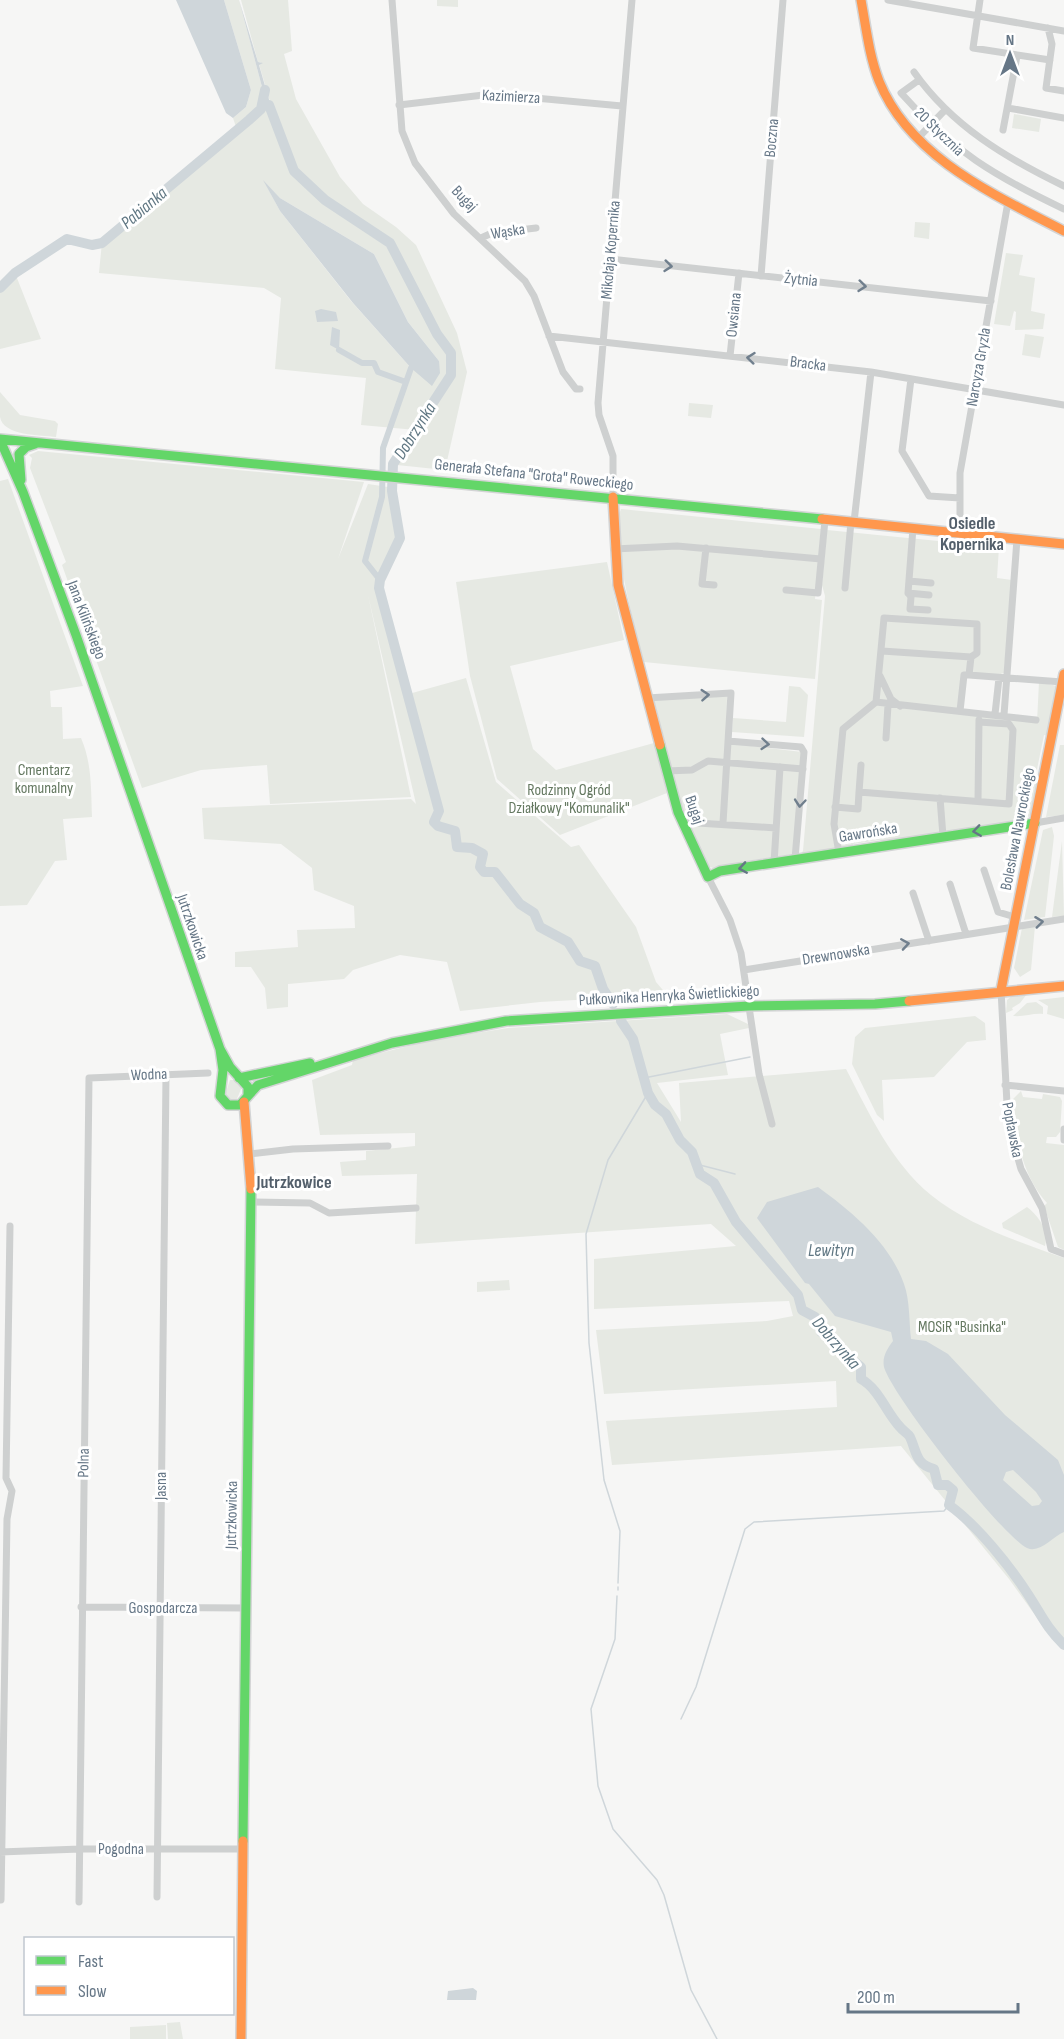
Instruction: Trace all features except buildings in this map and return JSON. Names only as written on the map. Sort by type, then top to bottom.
[{"type":"street","name":"Bugaj","points":[[392,0],[402,131],[416,163],[454,214],[530,288],[563,372],[576,389],[580,389]]},
{"type":"street","name":"Mikołaja Kopernika","points":[[613,497],[613,456],[598,411],[632,0]]},
{"type":"street","name":"Boczna","points":[[761,276],[783,0]]},
{"type":"street","name":"20 Stycznia","points":[[861,0],[883,89],[904,120],[960,172],[1008,202],[1064,231]]},
{"type":"street","points":[[888,0],[1064,31]]},
{"type":"street","points":[[980,0],[973,48],[1050,60]]},
{"type":"street","points":[[1048,28],[1052,44],[1046,88],[1064,91]]},
{"type":"street","points":[[1003,130],[1017,56]]},
{"type":"street","points":[[914,72],[945,110],[990,147],[1064,186]]},
{"type":"street","points":[[919,80],[901,93],[930,125],[984,168],[1064,209]]},
{"type":"street","name":"Kazimierza","points":[[399,105],[492,94],[622,106]]},
{"type":"street","points":[[1008,108],[1064,118]]},
{"type":"street","points":[[919,136],[945,110]]},
{"type":"street","name":"Narcyza Gryzla","points":[[960,533],[960,473],[1008,202]]},
{"type":"street","name":"Wąska","points":[[481,238],[492,233],[536,228]]},
{"type":"street","name":"Żytnia","points":[[610,259],[991,301]]},
{"type":"street","name":"Owsiana","points":[[730,356],[739,273]]},
{"type":"street","name":"Bracka","points":[[549,336],[871,372],[1064,405]]},
{"type":"street","points":[[845,588],[871,372]]},
{"type":"street","points":[[911,379],[902,451],[929,496],[960,498]]},
{"type":"street","name":"Generała Stefana \"Grota\" Roweckiego","points":[[0,439],[613,497],[1064,544]]},
{"type":"street","name":"Jana Kilińskiego","points":[[0,439],[23,492],[138,814]]},
{"type":"street","points":[[23,492],[19,454],[28,445],[47,443]]},
{"type":"street","name":"Bugaj","points":[[613,497],[614,549],[618,585],[666,771],[682,822],[737,937],[759,1074],[772,1124]]},
{"type":"street","points":[[786,590],[818,593],[825,520]]},
{"type":"street","points":[[913,528],[908,593],[911,597],[910,609],[928,610]]},
{"type":"street","points":[[1004,715],[1017,539]]},
{"type":"street","points":[[614,549],[677,546],[821,559]]},
{"type":"street","points":[[706,548],[702,584],[714,585]]},
{"type":"street","points":[[909,581],[931,583]]},
{"type":"street","points":[[908,593],[929,595]]},
{"type":"street","points":[[839,853],[834,834],[843,729],[876,702],[884,618],[977,624],[977,653],[971,657],[882,651]]},
{"type":"street","points":[[969,675],[971,657]]},
{"type":"street","points":[[880,666],[884,687],[891,699],[903,706]]},
{"type":"street","points":[[960,711],[964,675],[999,678],[1008,676],[1063,678]]},
{"type":"street","points":[[995,714],[999,678]]},
{"type":"street","name":"Bolesława Nawrockiego","points":[[1001,990],[1063,678]]},
{"type":"street","points":[[647,698],[731,693],[723,823]]},
{"type":"street","points":[[876,702],[1036,720]]},
{"type":"street","points":[[886,738],[888,705]]},
{"type":"street","points":[[978,801],[979,713]]},
{"type":"street","points":[[859,792],[1009,804],[1013,730],[1009,724],[979,722]]},
{"type":"street","points":[[728,741],[801,747],[804,752],[795,860]]},
{"type":"street","points":[[666,771],[692,770],[708,761],[802,769]]},
{"type":"street","points":[[835,807],[858,809],[861,765]]},
{"type":"street","points":[[774,863],[780,767]]},
{"type":"street","points":[[940,798],[943,836]]},
{"type":"street","name":"Jutrzkowicka","points":[[138,814],[220,1049],[239,1078]]},
{"type":"street","points":[[1035,823],[1064,818]]},
{"type":"street","points":[[682,822],[776,828]]},
{"type":"street","name":"Gawrońska","points":[[708,877],[720,871],[1035,823]]},
{"type":"street","points":[[984,870],[998,912],[1015,922]]},
{"type":"street","points":[[950,884],[966,934]]},
{"type":"street","points":[[913,893],[929,941]]},
{"type":"street","name":"Drewnowska","points":[[744,970],[929,941],[1015,922],[1064,919]]},
{"type":"street","name":"Pułkownika Henryka Świetlickiego","points":[[239,1078],[342,1057],[428,1035],[507,1022],[749,1006],[875,1004],[1001,990],[1064,986]]},
{"type":"street","name":"Popławska","points":[[1001,990],[1008,1123],[1014,1151],[1042,1208],[1051,1249],[1064,1254]]},
{"type":"street","name":"Jutrzkowicka","points":[[220,1049],[222,1082]]},
{"type":"street","name":"Pułkownika Henryka Świetlickiego","points":[[246,1099],[258,1085],[342,1057]]},
{"type":"street","name":"Wodna","points":[[89,1078],[208,1073]]},
{"type":"street","name":"Jasna","points":[[157,1898],[166,1075]]},
{"type":"street","points":[[230,1077],[239,1078],[246,1083],[246,1099],[232,1106],[220,1096],[222,1082],[230,1077]]},
{"type":"street","name":"Polna","points":[[79,1902],[89,1078]]},
{"type":"street","points":[[1005,1085],[1064,1091]]},
{"type":"street","name":"Jutrzkowicka","points":[[241,2039],[251,1202],[249,1154],[245,1132],[246,1099]]},
{"type":"street","name":"Jutrzkowicka","points":[[232,1106],[245,1132]]},
{"type":"street","points":[[1064,1129],[1064,1140]]},
{"type":"street","points":[[249,1154],[293,1149],[388,1146]]},
{"type":"street","points":[[251,1202],[310,1203],[329,1213],[416,1208]]},
{"type":"street","points":[[1,1900],[7,1519],[12,1491],[6,1478],[10,1226]]},
{"type":"street","name":"Gospodarcza","points":[[81,1607],[246,1608]]},
{"type":"street","name":"Pogodna","points":[[0,1852],[80,1848],[243,1849]]},
{"type":"green space","points":[[224,0],[239,0],[262,87],[262,97],[265,94],[280,136],[259,64],[261,62],[258,62],[241,0],[288,0],[292,51],[284,54],[296,99],[340,177],[363,204],[396,227],[416,245],[457,333],[467,372],[445,470],[397,465],[430,409],[416,430],[361,425],[366,378],[275,369],[281,298],[264,288],[99,273],[102,242],[237,130],[233,118],[246,107],[251,90]],"holes":[[[265,183],[280,198],[374,254],[408,322],[439,361],[411,368],[351,301],[280,211]]]},
{"type":"green space","points":[[437,0],[458,0],[458,7],[437,6]]},
{"type":"green space","points":[[1014,114],[1041,119],[1039,132],[1012,128]]},
{"type":"green space","points":[[915,222],[930,223],[929,239],[914,237]]},
{"type":"green space","points":[[1006,253],[1023,255],[1019,275],[1035,278],[1031,311],[1045,314],[1043,329],[1015,330],[1016,312],[1014,311],[1010,326],[994,324]]},
{"type":"green space","points":[[15,273],[41,339],[0,349],[0,288]]},
{"type":"green space","points":[[1025,334],[1044,337],[1040,358],[1022,355]]},
{"type":"green space","points":[[0,392],[20,415],[55,421],[58,424],[56,437],[24,433],[8,428],[0,417]]},
{"type":"green space","points":[[689,403],[713,405],[711,418],[688,416]]},
{"type":"green space","points":[[38,451],[364,482],[338,559],[368,484],[388,487],[396,538],[375,586],[405,695],[466,678],[496,782],[571,847],[579,845],[636,927],[656,982],[668,996],[633,999],[622,1004],[602,1006],[593,999],[460,1011],[447,962],[400,955],[353,970],[344,979],[288,984],[288,1007],[267,1009],[265,988],[251,967],[235,967],[235,952],[298,947],[297,930],[355,928],[354,906],[314,890],[312,868],[281,844],[204,839],[202,808],[411,799],[416,804],[368,595],[411,797],[270,804],[267,765],[201,770],[142,788],[62,565],[66,562],[30,468],[32,458],[29,455]]},
{"type":"green space","name":"Cmentarz komunalny","points":[[8,479],[83,686],[50,691],[51,707],[62,707],[63,739],[81,738],[85,747],[90,777],[92,817],[63,819],[67,860],[55,861],[27,905],[0,906],[0,481]]},
{"type":"green space","points":[[621,509],[821,529],[815,599],[822,600],[815,679],[644,662],[621,561],[618,522]]},
{"type":"green space","points":[[827,530],[999,547],[997,578],[1012,580],[1004,673],[997,675],[962,673],[958,712],[1037,722],[1039,682],[1057,686],[1048,736],[1044,735],[1035,779],[1039,780],[1033,812],[1026,820],[881,844],[880,840],[853,844],[853,848],[798,857],[803,851],[825,596],[822,585]]},
{"type":"green space","name":"Rodzinny Ogród Działkowy \"Komunalik\"","points":[[607,562],[624,640],[510,666],[533,749],[556,770],[654,743],[667,793],[560,835],[497,779],[470,676],[456,582]]},
{"type":"green space","points":[[789,686],[800,687],[808,695],[804,737],[732,732],[733,718],[786,722]]},
{"type":"green space","points":[[727,696],[726,743],[802,752],[793,854],[740,862],[741,866],[715,869],[706,865],[683,811],[654,700]]},
{"type":"green space","points":[[1060,745],[1064,745],[1064,815],[1046,817]]},
{"type":"green space","points":[[1052,827],[1054,836],[1045,917],[1024,920],[1043,830]]},
{"type":"green space","points":[[1062,841],[1064,916],[1052,917]]},
{"type":"green space","points":[[1035,926],[1031,970],[1020,977],[1014,968],[1022,928]]},
{"type":"green space","points":[[1027,994],[1020,1003],[1012,1008],[1013,1010],[1006,1013],[1007,1000],[1013,995]]},
{"type":"green space","points":[[1064,997],[1064,1019],[1047,1014],[1048,1006],[1038,1000]]},
{"type":"green space","points":[[1036,1002],[1043,1007],[1043,1014],[1013,1016],[1027,1003]]},
{"type":"green space","name":"MOSiR \"Businka\"","points":[[727,1014],[748,1024],[749,1028],[720,1034],[728,1075],[657,1083],[681,1122],[679,1083],[846,1069],[882,1136],[904,1168],[931,1195],[961,1216],[1012,1239],[1064,1258],[1064,1649],[1048,1633],[1009,1579],[901,1446],[612,1465],[606,1421],[837,1407],[836,1381],[604,1394],[596,1330],[767,1321],[793,1316],[789,1301],[594,1309],[594,1259],[736,1246],[711,1224],[415,1244],[417,1174],[342,1176],[340,1162],[366,1160],[366,1151],[415,1146],[415,1133],[320,1135],[312,1080],[352,1065],[353,1060],[432,1040],[508,1028]]},
{"type":"green space","points":[[975,1016],[985,1023],[986,1040],[967,1042],[934,1077],[882,1080],[884,1121],[877,1115],[852,1064],[855,1037],[865,1028]]},
{"type":"green space","points":[[230,1080],[236,1080],[242,1087],[236,1101],[232,1102],[225,1095]]},
{"type":"green space","points":[[1021,1091],[1023,1097],[1042,1099],[1043,1094],[1060,1097],[1062,1101],[1060,1132],[1056,1137],[1047,1137],[1046,1143],[1064,1145],[1064,1250],[1058,1247],[1044,1206],[1047,1203],[1031,1180],[1021,1154],[1012,1100]]},
{"type":"green space","points":[[1027,1207],[1042,1224],[1046,1235],[1045,1246],[1003,1228],[1002,1223]]},
{"type":"green space","points":[[509,1280],[510,1290],[477,1292],[477,1282]]},
{"type":"green space","points":[[180,2022],[183,2039],[168,2039],[167,2023]]},
{"type":"green space","points":[[166,2025],[166,2039],[130,2039],[130,2027]]},
{"type":"water","points":[[176,0],[224,0],[251,90],[246,107],[233,118],[226,113]]},
{"type":"water","points":[[239,0],[258,62],[263,63],[259,65],[274,117],[266,96],[262,97],[262,87]]},
{"type":"water","points":[[263,180],[280,198],[374,254],[408,322],[439,361],[440,373],[432,386],[411,368],[353,303],[280,211]]},
{"type":"water","points":[[321,309],[336,312],[338,321],[317,322],[315,311]]},
{"type":"water","points":[[332,327],[340,330],[339,350],[330,345]]},
{"type":"water","name":"Lewityn","points":[[818,1187],[868,1229],[889,1255],[904,1284],[911,1339],[926,1341],[948,1354],[1005,1415],[1058,1460],[1064,1475],[1064,1532],[1042,1547],[1027,1548],[995,1518],[926,1433],[891,1382],[884,1367],[884,1360],[893,1341],[891,1332],[835,1316],[809,1284],[805,1283],[757,1218],[767,1202]],"holes":[[[1013,1470],[1042,1501],[1039,1505],[1032,1506],[1003,1480],[1006,1472]]]},
{"type":"water","points":[[473,1988],[477,1991],[476,2000],[447,2000],[448,1991]]},
{"type":"waterway","name":"Pabianka","points":[[0,288],[15,273],[67,239],[92,245],[102,243],[261,109],[265,90]]},
{"type":"waterway","name":"Dobrzynka","points":[[269,105],[294,171],[325,200],[390,243],[437,334],[451,353],[451,375],[393,464],[392,491],[400,538],[380,580],[379,588],[439,811],[434,822],[438,826],[455,831],[457,847],[472,848],[483,854],[480,867],[484,872],[495,872],[520,904],[534,913],[540,927],[568,942],[580,961],[595,966],[603,989],[613,1004]]},
{"type":"waterway","points":[[339,350],[362,363],[374,363],[378,372],[406,382]]},
{"type":"waterway","points":[[380,580],[365,561],[382,497],[383,448],[411,368]]},
{"type":"waterway","name":"Dobrzynka","points":[[621,1021],[633,1039],[648,1093],[655,1105],[666,1114],[680,1140],[692,1152],[700,1174],[714,1183],[736,1222],[798,1295],[802,1310],[815,1317],[821,1332],[831,1336],[838,1348],[861,1367],[861,1379],[873,1389],[895,1421],[909,1436],[920,1461],[934,1469],[938,1485],[947,1485],[953,1490],[949,1505],[971,1523],[1003,1559],[1048,1627],[1064,1645]]},
{"type":"waterway","points":[[644,1078],[750,1057]]},
{"type":"waterway","points":[[618,1583],[620,1531],[604,1480],[589,1343],[586,1234],[608,1160],[648,1093]]},
{"type":"waterway","points":[[696,1164],[735,1174]]},
{"type":"waterway","points":[[681,1719],[696,1687],[745,1529],[754,1522],[944,1511],[949,1505]]},
{"type":"waterway","points":[[617,1596],[615,1639],[591,1709],[598,1786],[613,1829],[657,1880],[664,1895],[691,1990],[717,2039]]},
{"type":"traffic: fast","points":[[0,439],[822,519]]},
{"type":"traffic: fast","points":[[0,440],[23,492],[76,635],[220,1049],[230,1067],[248,1087],[248,1096],[240,1105],[228,1105],[220,1096],[223,1070],[220,1049]]},
{"type":"traffic: fast","points":[[21,480],[19,454],[26,447],[35,444]]},
{"type":"traffic: fast","points":[[660,745],[678,812],[708,877],[720,871],[1035,823]]},
{"type":"traffic: fast","points":[[248,1096],[258,1085],[392,1043],[506,1021],[749,1006],[875,1004],[909,1001]]},
{"type":"traffic: fast","points":[[239,1078],[310,1063]]},
{"type":"traffic: fast","points":[[243,1841],[251,1189]]},
{"type":"traffic: slow","points":[[861,0],[870,51],[879,81],[893,108],[911,132],[933,153],[983,188],[1064,231]]},
{"type":"traffic: slow","points":[[613,497],[618,585],[660,745]]},
{"type":"traffic: slow","points":[[822,519],[1064,544]]},
{"type":"traffic: slow","points":[[1001,990],[1064,674]]},
{"type":"traffic: slow","points":[[909,1001],[1064,986]]},
{"type":"traffic: slow","points":[[244,1102],[251,1189]]},
{"type":"traffic: slow","points":[[241,2039],[243,1841]]},
{"type":"district","name":"Osiedle Kopernika","points":[[972,533]]},
{"type":"district","name":"Jutrzkowice","points":[[294,1182]]}]
